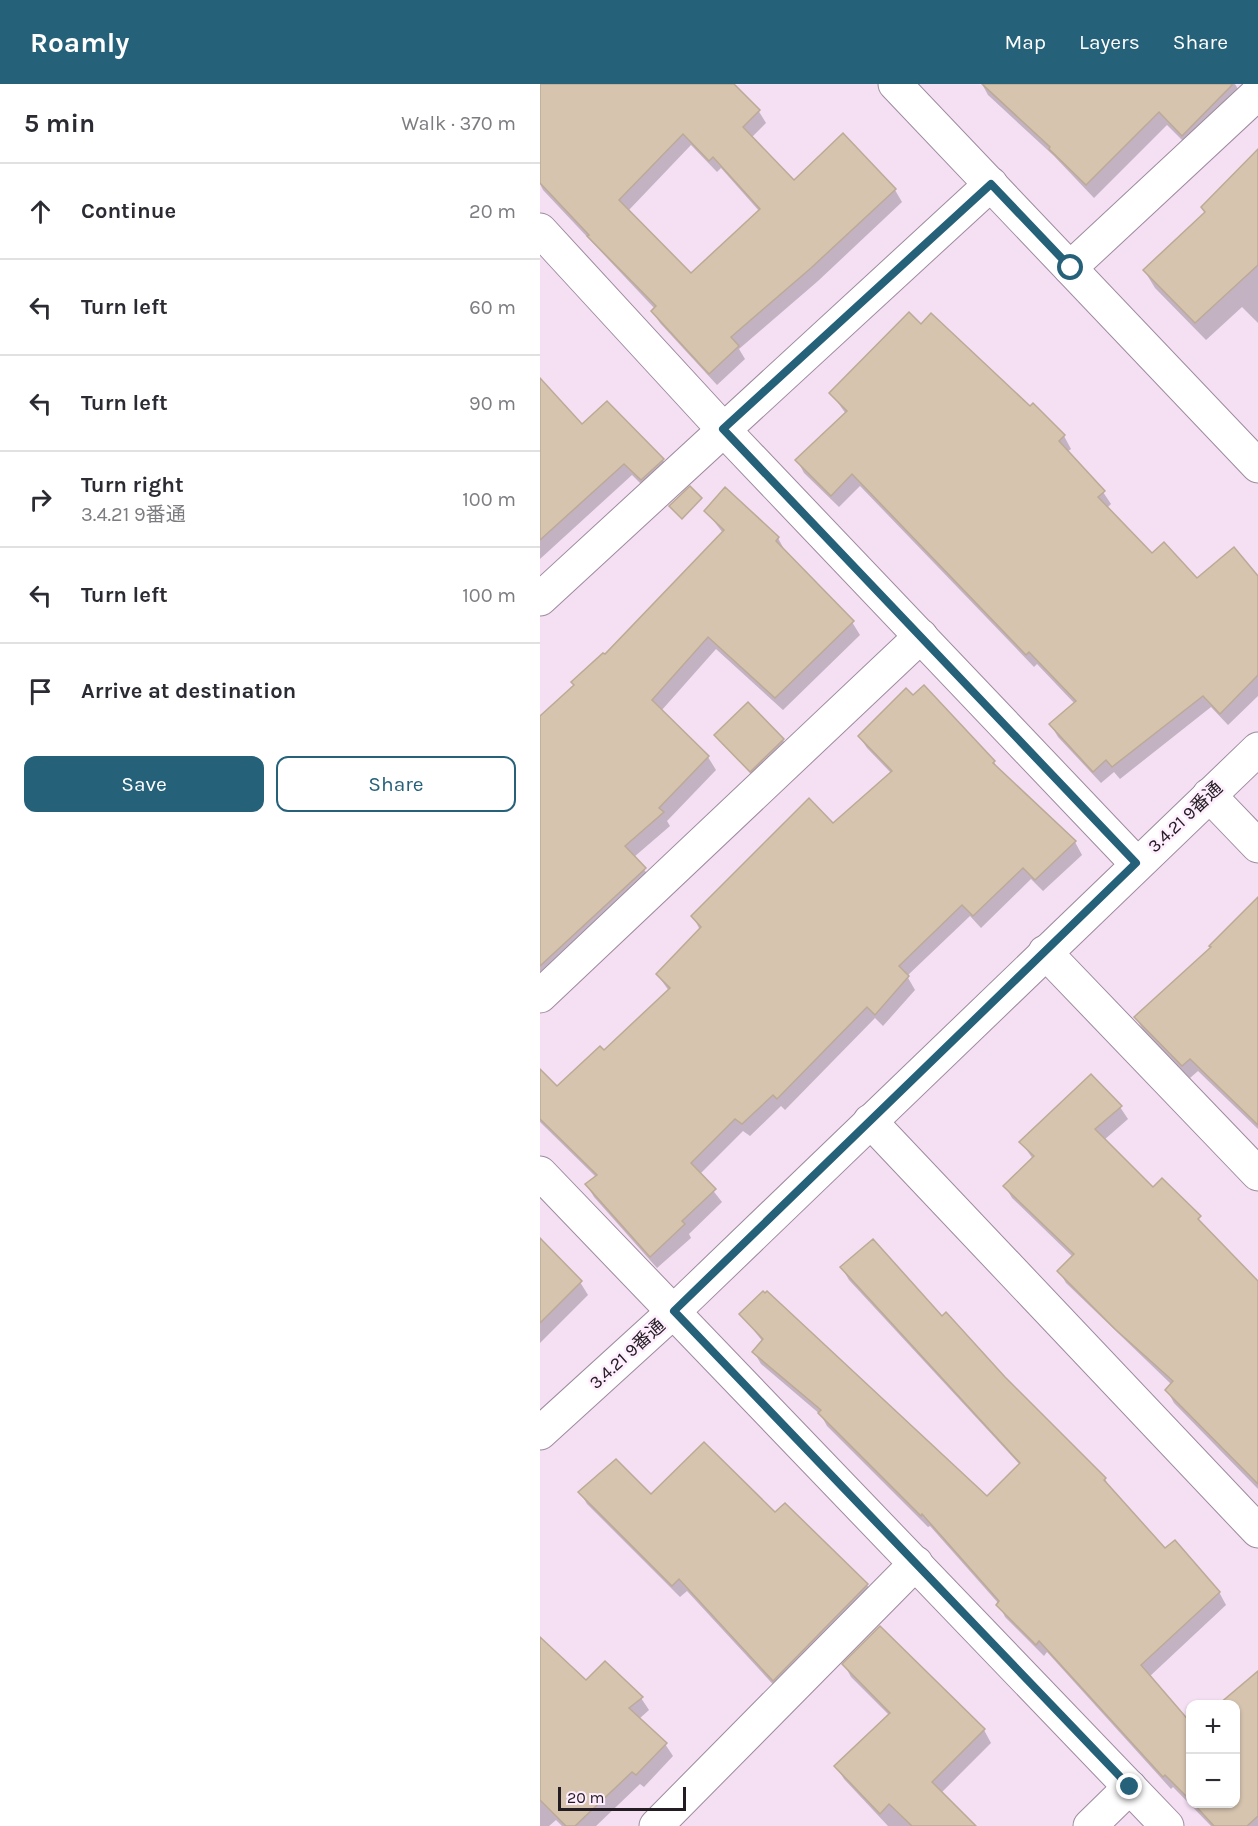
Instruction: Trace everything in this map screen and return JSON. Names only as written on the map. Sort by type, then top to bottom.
[{"type":"street","points":[[895,84],[1258,466]]},
{"type":"street","points":[[1071,268],[1258,93]]},
{"type":"street","points":[[540,599],[991,184]]},
{"type":"street","points":[[540,230],[723,429],[1136,863]]},
{"type":"street","points":[[540,996],[921,636]]},
{"type":"street","name":"3.4.21 9番通","points":[[540,1433],[674,1311],[1136,863],[1258,749]]},
{"type":"street","points":[[1209,795],[1258,846]]},
{"type":"street","points":[[1045,952],[1258,1174]]},
{"type":"street","points":[[870,1121],[1258,1531]]},
{"type":"street","points":[[540,1173],[1167,1826]]},
{"type":"street","points":[[656,1826],[916,1563]]},
{"type":"street","points":[[1090,1826],[1130,1787]]},
{"type":"building","points":[[540,84],[734,84],[760,110],[743,127],[794,180],[843,133],[896,189],[811,268],[731,337],[739,346],[709,374],[651,311],[656,306],[587,236],[589,235],[540,183]],"holes":[[[683,134],[709,161],[713,157],[760,209],[691,273],[619,200]]]},
{"type":"building","points":[[982,84],[1233,84],[1182,136],[1159,112],[1086,185],[1049,149],[1050,147]]},
{"type":"building","points":[[1258,149],[1258,265],[1195,323],[1143,270],[1205,212],[1201,207]]},
{"type":"building","points":[[909,312],[921,324],[931,313],[1030,406],[1033,403],[1065,435],[1059,441],[1105,491],[1098,497],[1152,553],[1164,542],[1197,578],[1234,547],[1258,576],[1258,675],[1220,714],[1203,696],[1112,767],[1106,760],[1093,772],[1049,724],[1076,701],[1029,652],[1026,655],[852,474],[831,496],[795,460],[847,411],[829,393]]},
{"type":"building","points":[[540,378],[582,424],[607,401],[664,459],[641,480],[624,464],[540,540]]},
{"type":"building","points":[[690,486],[702,498],[682,519],[669,506]]},
{"type":"building","points":[[725,487],[779,537],[776,541],[854,621],[775,698],[708,637],[652,700],[709,756],[659,808],[664,812],[625,846],[646,868],[540,966],[540,716],[574,685],[571,682],[603,653],[605,654],[724,530],[704,511]]},
{"type":"building","points":[[924,685],[995,761],[993,763],[1076,841],[1035,880],[1023,868],[973,916],[962,905],[899,966],[909,976],[875,1015],[867,1007],[777,1099],[773,1095],[742,1124],[735,1119],[691,1163],[716,1189],[682,1221],[685,1224],[650,1257],[585,1184],[597,1175],[540,1119],[540,1069],[557,1086],[600,1046],[604,1050],[670,988],[656,974],[701,927],[691,916],[809,798],[833,823],[892,771],[858,736],[906,688],[913,695]]},
{"type":"building","points":[[748,702],[784,739],[750,772],[714,735]]},
{"type":"building","points":[[1258,897],[1258,1125],[1190,1059],[1182,1066],[1134,1017],[1211,947],[1209,946]]},
{"type":"building","points":[[1091,1074],[1122,1106],[1095,1129],[1153,1187],[1162,1178],[1201,1216],[1198,1219],[1258,1281],[1258,1484],[1165,1390],[1173,1381],[1115,1329],[1057,1271],[1074,1254],[1003,1186],[1034,1156],[1019,1142]]},
{"type":"building","points":[[540,1238],[582,1281],[540,1323]]},
{"type":"building","points":[[873,1239],[942,1316],[946,1312],[1005,1377],[1106,1478],[1104,1480],[1165,1548],[1175,1540],[1220,1592],[1141,1665],[1186,1717],[1186,1796],[1165,1775],[1163,1777],[1039,1641],[1036,1645],[996,1605],[999,1601],[922,1514],[921,1516],[818,1413],[821,1410],[752,1352],[763,1339],[739,1314],[763,1291],[765,1293],[767,1291],[987,1496],[1020,1463],[840,1267]]},
{"type":"building","points":[[704,1442],[775,1512],[785,1503],[868,1584],[773,1681],[679,1579],[672,1586],[578,1492],[616,1459],[651,1494]]},
{"type":"building","points":[[880,1626],[985,1729],[932,1782],[976,1826],[912,1826],[889,1804],[880,1814],[834,1766],[890,1713],[842,1664]]},
{"type":"building","points":[[540,1637],[586,1680],[605,1661],[643,1697],[629,1708],[667,1743],[636,1775],[632,1772],[575,1826],[566,1826],[540,1800]]},
{"type":"building","points":[[1258,1671],[1258,1816],[1247,1826],[1214,1826],[1198,1808],[1240,1808],[1240,1700],[1224,1700]]},
{"type":"route","points":[[1071,268],[991,184],[723,429],[1136,863],[674,1311],[1130,1787]]}]
